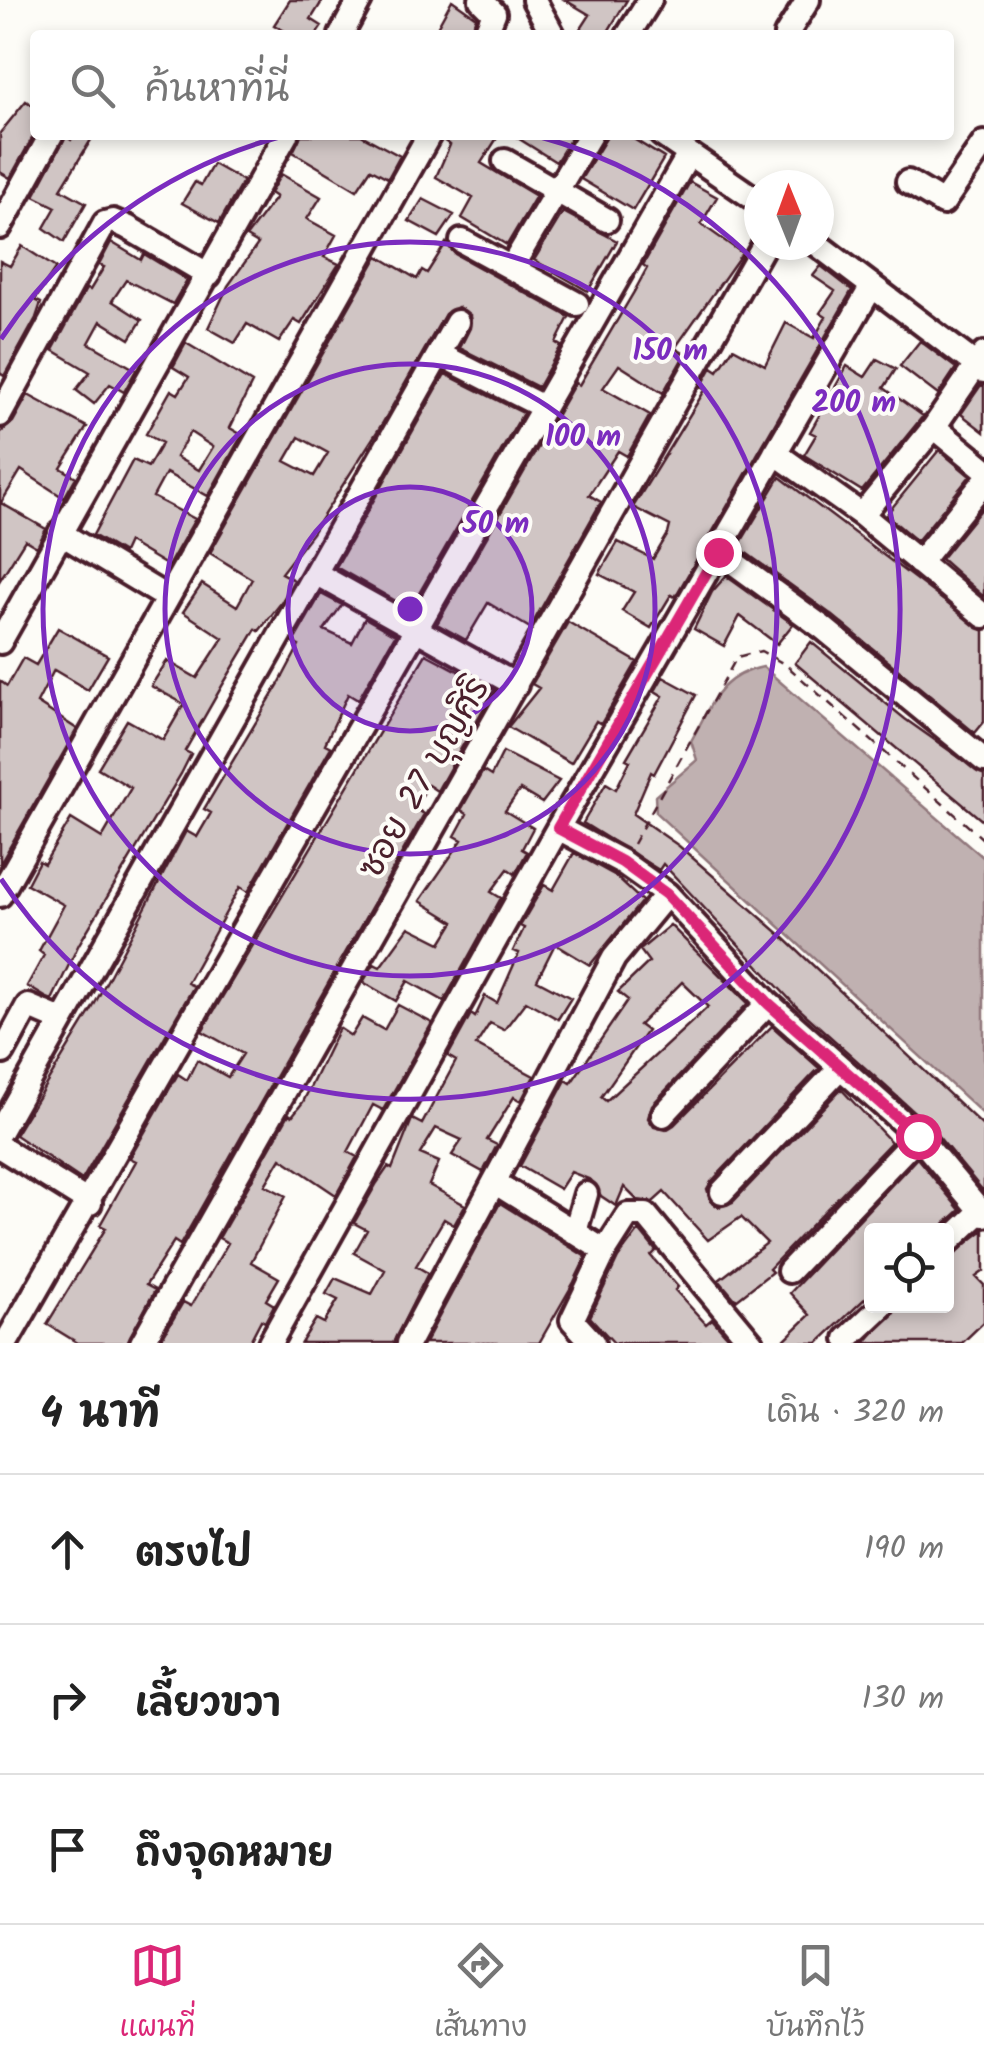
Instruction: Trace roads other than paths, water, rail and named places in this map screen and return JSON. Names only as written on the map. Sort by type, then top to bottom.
[{"type":"street","points":[[344,30],[360,0]]},
{"type":"street","points":[[481,0],[494,14],[488,30]]},
{"type":"street","points":[[534,0],[550,30]]},
{"type":"street","points":[[631,30],[650,0]]},
{"type":"street","points":[[789,30],[808,0]]},
{"type":"street","points":[[0,227],[48,140]]},
{"type":"street","points":[[0,642],[283,140]]},
{"type":"street","points":[[0,895],[426,140]]},
{"type":"street","points":[[511,268],[587,140]]},
{"type":"street","points":[[669,140],[744,192]]},
{"type":"street","points":[[908,182],[942,203],[984,142]]},
{"type":"street","points":[[6,1343],[90,1203],[690,154]]},
{"type":"street","points":[[505,162],[607,220]]},
{"type":"street","points":[[0,415],[8,381],[105,224],[113,221],[128,226],[208,274]]},
{"type":"street","points":[[462,241],[577,304]]},
{"type":"street","points":[[834,257],[982,363],[862,516]]},
{"type":"street","name":"ซอย 27 บุญศิริ","points":[[142,1343],[756,260]]},
{"type":"street","points":[[270,1343],[558,828],[872,286]]},
{"type":"street","points":[[0,1131],[457,322]]},
{"type":"street","points":[[439,354],[543,407]]},
{"type":"street","points":[[934,426],[984,468]]},
{"type":"street","points":[[775,453],[862,516],[984,616]]},
{"type":"street","points":[[920,563],[984,482]]},
{"type":"street","points":[[60,533],[166,597]]},
{"type":"street","points":[[718,552],[822,627],[984,760]]},
{"type":"street","points":[[315,573],[516,684]]},
{"type":"street","points":[[558,828],[622,862],[666,894],[768,1003],[838,1070],[918,1136],[982,1213],[954,1237]]},
{"type":"street","points":[[408,1343],[614,958],[666,894]]},
{"type":"street","points":[[663,1115],[768,1003]]},
{"type":"street","points":[[3,1052],[28,1006],[62,1020]]},
{"type":"street","points":[[722,1192],[838,1070]]},
{"type":"street","points":[[789,1271],[918,1136]]},
{"type":"street","points":[[0,1148],[90,1203]]},
{"type":"street","points":[[494,1182],[605,1250]]},
{"type":"street","points":[[574,1232],[586,1194]]},
{"type":"street","points":[[594,1343],[572,1320],[605,1250],[628,1216],[646,1215],[752,1343]]},
{"type":"street","points":[[847,1339],[875,1313]]}]
